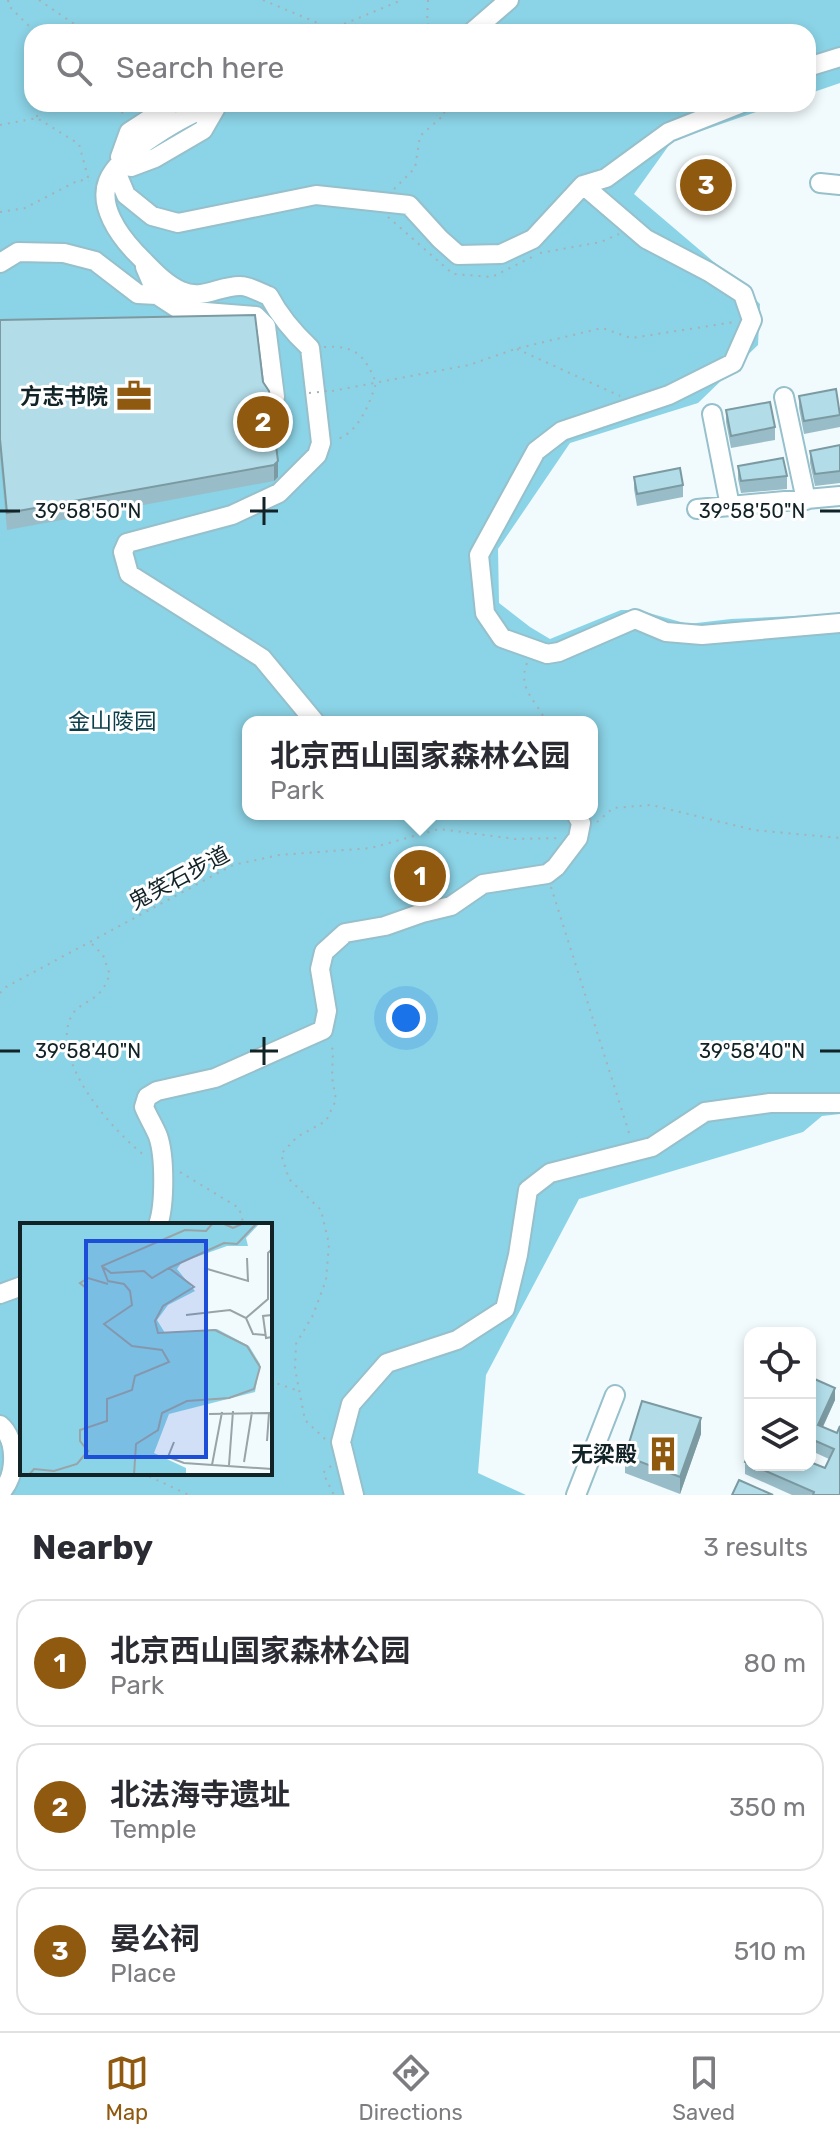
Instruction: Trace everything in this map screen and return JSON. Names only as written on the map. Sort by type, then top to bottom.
[{"type":"street","points":[[481,24],[509,0]]},
{"type":"street","points":[[816,64],[840,57]]},
{"type":"street","points":[[160,112],[129,132],[120,157],[109,174],[107,207],[120,236],[159,277],[182,292],[203,295],[241,286],[269,296],[294,334],[310,348],[321,443],[317,455],[279,493],[232,515],[127,543],[123,552],[129,574],[262,658],[310,716]]},
{"type":"street","points":[[109,174],[163,129],[200,112]]},
{"type":"street","points":[[109,174],[155,158],[203,130],[213,112]]},
{"type":"street","points":[[109,174],[126,195],[152,216],[178,223],[316,195],[409,205],[458,255],[501,254],[533,239],[583,185],[606,178],[669,132],[720,112]]},
{"type":"street","points":[[820,183],[840,185]]},
{"type":"street","points":[[583,185],[646,239],[743,294],[752,320],[733,363],[669,395],[562,431],[536,451],[479,555],[485,613],[502,638],[547,654],[559,652],[635,619],[666,632],[702,635],[840,623]]},
{"type":"street","points":[[0,263],[18,252],[64,253],[95,261],[138,294],[157,295],[180,310],[256,316],[266,326],[275,397]]},
{"type":"street","points":[[141,258],[157,295]]},
{"type":"street","points":[[784,397],[806,500]]},
{"type":"street","points":[[712,414],[730,506]]},
{"type":"street","points":[[697,509],[840,496]]},
{"type":"street","points":[[159,1223],[162,1215],[162,1164],[158,1136],[144,1107],[147,1097],[157,1091],[215,1078],[323,1030],[327,1011],[320,969],[324,952],[345,933],[385,926],[451,906],[483,884],[547,874],[578,838],[579,820]]},
{"type":"street","points":[[354,1495],[341,1442],[351,1404],[387,1363],[457,1340],[505,1309],[518,1255],[528,1190],[550,1173],[652,1147],[705,1112],[770,1103],[840,1103]]},
{"type":"street","points":[[0,1294],[20,1287]]},
{"type":"street","points":[[576,1495],[615,1395]]},
{"type":"street","points":[[0,1425],[10,1438],[14,1455],[7,1487],[0,1493]]},
{"type":"path","points":[[8,0],[9,6],[27,24]]},
{"type":"path","points":[[39,0],[74,24]]},
{"type":"path","points":[[263,0],[320,24]]},
{"type":"path","points":[[344,24],[402,0]]},
{"type":"path","points":[[428,0],[428,24]]},
{"type":"path","points":[[37,112],[37,118]]},
{"type":"path","points":[[386,202],[397,184],[415,168],[420,136],[444,112]]},
{"type":"path","points":[[0,125],[37,118],[79,144],[109,174]]},
{"type":"path","points":[[0,212],[25,208],[79,180],[109,174]]},
{"type":"path","points":[[309,393],[469,365],[515,349],[602,328],[631,338],[752,320]]},
{"type":"path","points":[[310,348],[340,346],[361,355],[376,383],[370,402],[355,426],[341,439],[321,443]]},
{"type":"path","points":[[515,349],[618,395],[628,408]]},
{"type":"path","points":[[532,649],[522,676],[528,695],[543,716]]},
{"type":"path","points":[[578,838],[613,808],[651,805],[754,830],[840,838]]},
{"type":"path","name":"鬼笑石步道","points":[[0,993],[233,865],[279,855],[371,848],[439,829],[515,839],[578,838]]},
{"type":"path","points":[[547,874],[634,1151]]},
{"type":"path","points":[[92,943],[103,955],[110,975],[101,992],[73,1012],[66,1034],[69,1056],[80,1080],[119,1131],[143,1154],[185,1174],[239,1208],[243,1223]]},
{"type":"path","points":[[323,1030],[333,1050],[332,1077],[336,1100],[326,1121],[297,1137],[281,1154],[289,1179],[321,1210],[329,1244],[326,1280],[313,1315],[296,1344],[295,1369],[305,1420],[325,1438]]},
{"type":"path","points":[[272,1382],[299,1391]]},
{"type":"path","points":[[334,1495],[323,1473],[344,1455]]},
{"type":"path","points":[[146,1475],[189,1495]]},
{"type":"green space","name":"金山陵园","points":[[0,0],[840,0],[840,83],[816,91],[816,24],[24,24],[24,112],[756,112],[672,141],[634,194],[760,304],[758,345],[698,403],[570,443],[498,549],[499,603],[550,639],[621,610],[638,610],[688,624],[840,614],[840,1114],[822,1116],[803,1132],[579,1199],[486,1375],[478,1473],[526,1495],[0,1495]]},
{"type":"building","name":"方志书院","points":[[255,315],[263,382],[269,391],[278,461],[274,465],[7,513],[0,439],[0,320]]},
{"type":"building","points":[[836,389],[840,415],[804,421],[799,396]]},
{"type":"building","points":[[770,402],[775,427],[731,436],[726,410]]},
{"type":"building","points":[[840,445],[840,471],[815,474],[810,451]]},
{"type":"building","points":[[783,458],[787,476],[741,481],[738,466]]},
{"type":"building","points":[[680,468],[683,485],[637,494],[634,477]]},
{"type":"building","points":[[816,1380],[835,1388],[818,1425],[837,1433],[840,1426],[840,1495],[813,1495],[814,1492],[766,1471],[816,1471],[816,1464],[825,1468],[834,1449],[816,1441]]},
{"type":"building","name":"无梁殿","points":[[642,1401],[701,1418],[680,1477],[625,1456]]},
{"type":"building","points":[[739,1480],[773,1495],[732,1495]]},
{"type":"place","name":"晏公祠","points":[[706,185]]},
{"type":"place","name":"方志书院","points":[[134,396]]},
{"type":"place","name":"北法海寺遗址","points":[[263,422]]},
{"type":"place","name":"北京西山国家森林公园","points":[[420,876]]},
{"type":"place","name":"无梁殿","points":[[663,1454]]}]
